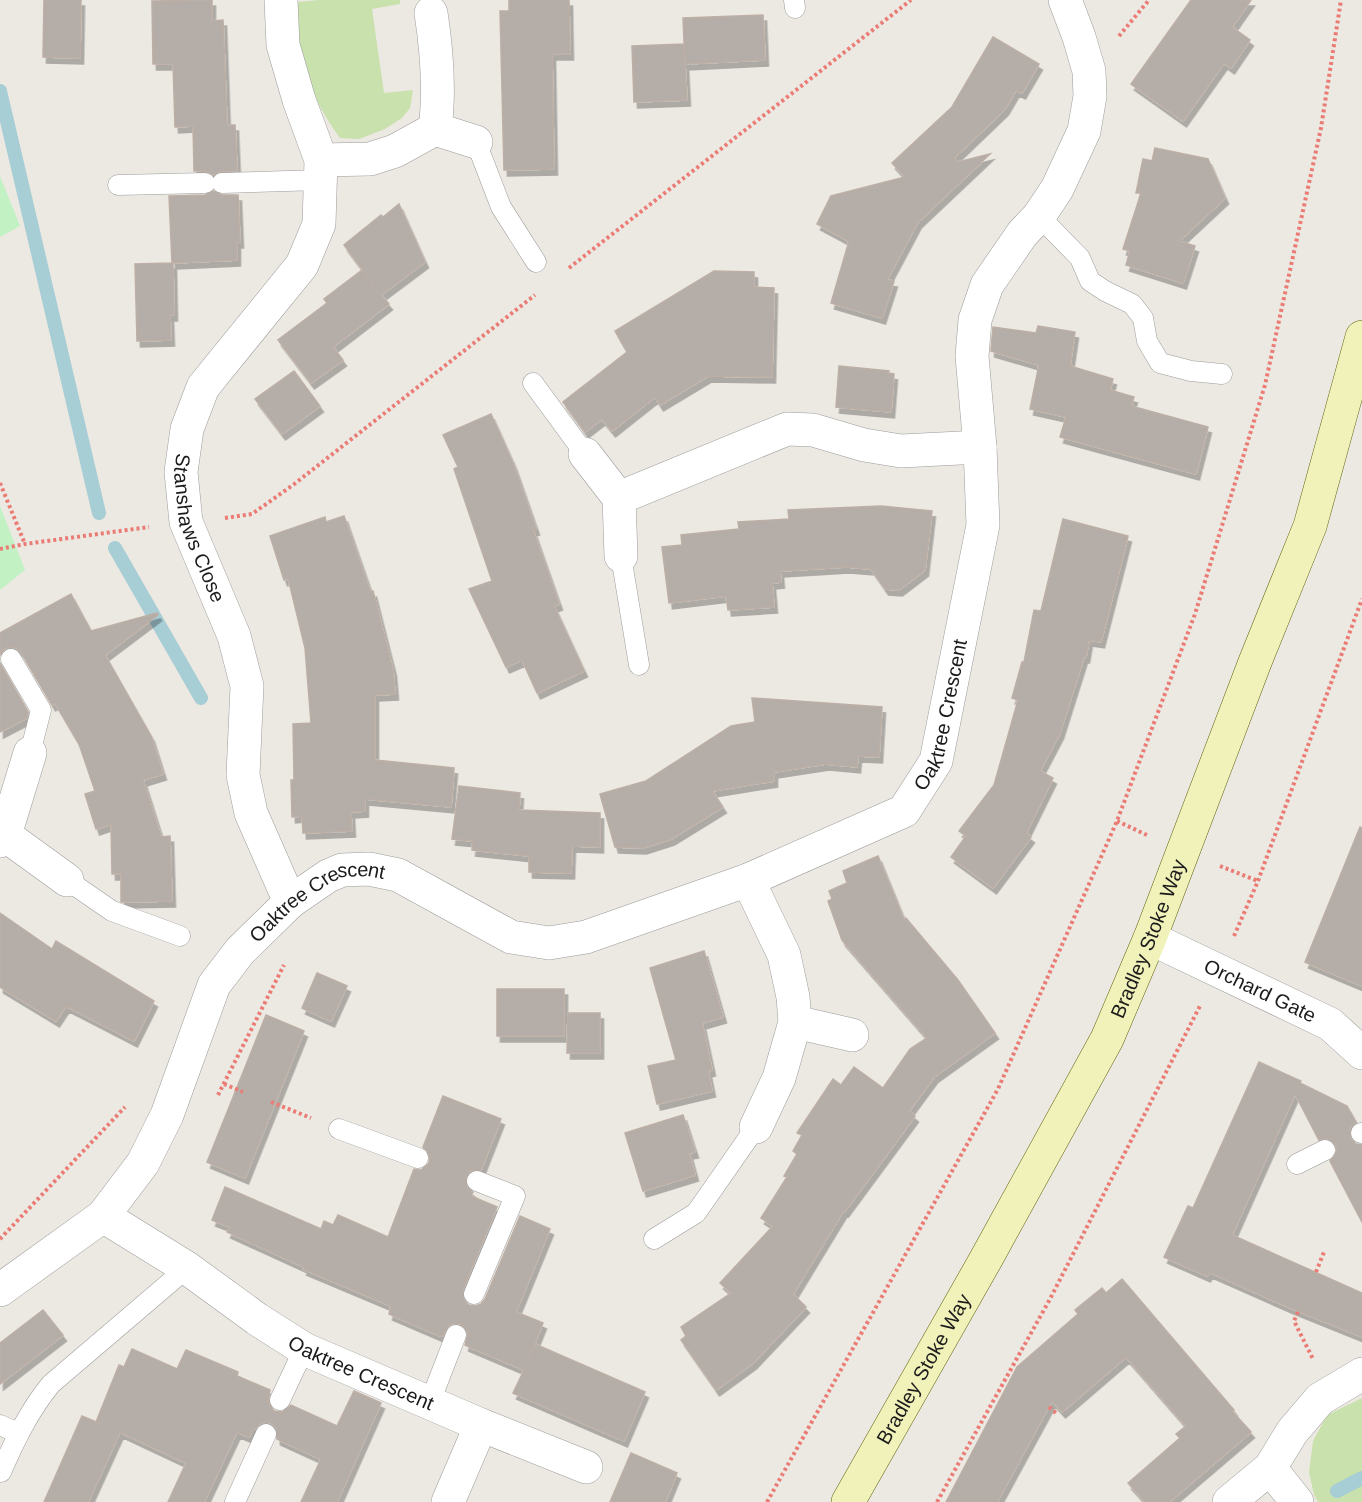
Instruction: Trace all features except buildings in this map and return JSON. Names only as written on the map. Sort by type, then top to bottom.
[{"type":"street","name":"Stanshaws Close","points":[[281,0],[283,45],[321,170],[319,224],[302,265],[203,387],[187,429],[181,472],[186,522],[234,636],[248,686],[243,775],[251,813],[290,902]]},
{"type":"street","name":"Oaktree Crescent","points":[[0,1290],[103,1216],[143,1163],[167,1115],[214,986],[240,951],[290,902],[328,876],[342,870],[369,869],[398,875],[511,937],[549,943],[586,937],[748,880],[904,811],[936,761],[983,525],[980,447],[972,356],[975,320],[987,285],[1057,189],[1084,131],[1090,96],[1089,71],[1066,0]]},
{"type":"street","points":[[429,7],[435,37],[439,102],[435,129]]},
{"type":"street","points":[[321,170],[396,152],[435,129],[476,142]]},
{"type":"street","name":"Bradley Stoke Way","points":[[848,1502],[986,1259],[1107,1039],[1150,938],[1255,662],[1310,526],[1362,337]]},
{"type":"street","points":[[619,498],[787,429],[813,430],[864,445],[901,451],[980,447]]},
{"type":"street","points":[[585,454],[619,498],[621,556]]},
{"type":"street","points":[[30,753],[3,838],[67,880]]},
{"type":"street","points":[[748,880],[784,955],[793,997],[795,1022],[779,1077],[756,1126]]},
{"type":"street","name":"Orchard Gate","points":[[1150,938],[1330,1024],[1358,1044]]},
{"type":"street","points":[[795,1022],[852,1035]]},
{"type":"street","name":"Oaktree Crescent","points":[[103,1216],[187,1268],[257,1319],[304,1349],[586,1467]]},
{"type":"street","points":[[1229,1502],[1270,1468],[1292,1432],[1320,1399],[1362,1374]]},
{"type":"street","points":[[448,1502],[481,1425]]},
{"type":"street","points":[[1270,1468],[1297,1502]]},
{"type":"lane","points":[[476,142],[501,207],[536,262]]},
{"type":"lane","points":[[118,185],[213,183],[321,170]]},
{"type":"lane","points":[[1039,216],[1080,258],[1090,281],[1132,304],[1143,318],[1147,341],[1160,363],[1191,371],[1222,374]]},
{"type":"lane","points":[[533,383],[585,454]]},
{"type":"lane","points":[[621,556],[639,665]]},
{"type":"lane","points":[[11,659],[41,710],[30,753]]},
{"type":"lane","points":[[67,880],[112,911],[180,936]]},
{"type":"lane","points":[[654,1239],[696,1213],[756,1126]]},
{"type":"lane","points":[[339,1129],[418,1158]]},
{"type":"lane","points":[[1297,1164],[1325,1150]]},
{"type":"lane","points":[[474,1294],[515,1196],[477,1181]]},
{"type":"lane","points":[[1,1472],[18,1432],[34,1404],[51,1384],[187,1268]]},
{"type":"lane","points":[[430,1402],[456,1335]]},
{"type":"lane","points":[[280,1400],[304,1349]]},
{"type":"lane","points":[[0,1425],[18,1432]]},
{"type":"lane","points":[[235,1502],[266,1434]]},
{"type":"path","points":[[562,273],[911,0]]},
{"type":"path","points":[[767,1502],[998,1089],[1121,810],[1195,614],[1265,385],[1321,128],[1341,0]]},
{"type":"path","points":[[0,549],[252,514],[293,485],[543,288]]},
{"type":"path","points":[[0,483],[25,544]]},
{"type":"path","points":[[937,1502],[1011,1375],[1218,969],[1262,871],[1362,599]]},
{"type":"path","points":[[213,1105],[287,959]]},
{"type":"path","points":[[224,1084],[243,1092]]},
{"type":"path","points":[[0,1239],[132,1100]]},
{"type":"path","points":[[271,1102],[339,1129]]},
{"type":"path","points":[[1316,1272],[1324,1252]]},
{"type":"path","points":[[1299,1312],[1294,1321],[1330,1393]]},
{"type":"path","points":[[1049,1407],[1056,1413]]},
{"type":"green space","points":[[400,0],[400,4],[372,9],[384,93],[413,90],[410,108],[402,118],[385,129],[359,139],[340,138],[320,107],[299,49],[297,13],[297,2]]},
{"type":"green space","points":[[0,176],[20,226],[0,237]]},
{"type":"green space","points":[[0,506],[25,570],[0,590]]},
{"type":"green space","points":[[1362,1398],[1362,1502],[1318,1502],[1314,1495],[1309,1472],[1313,1441],[1327,1415]]},
{"type":"waterway","points":[[0,91],[99,513]]},
{"type":"waterway","points":[[115,548],[201,698]]},
{"type":"waterway","points":[[1337,1491],[1362,1478]]}]
